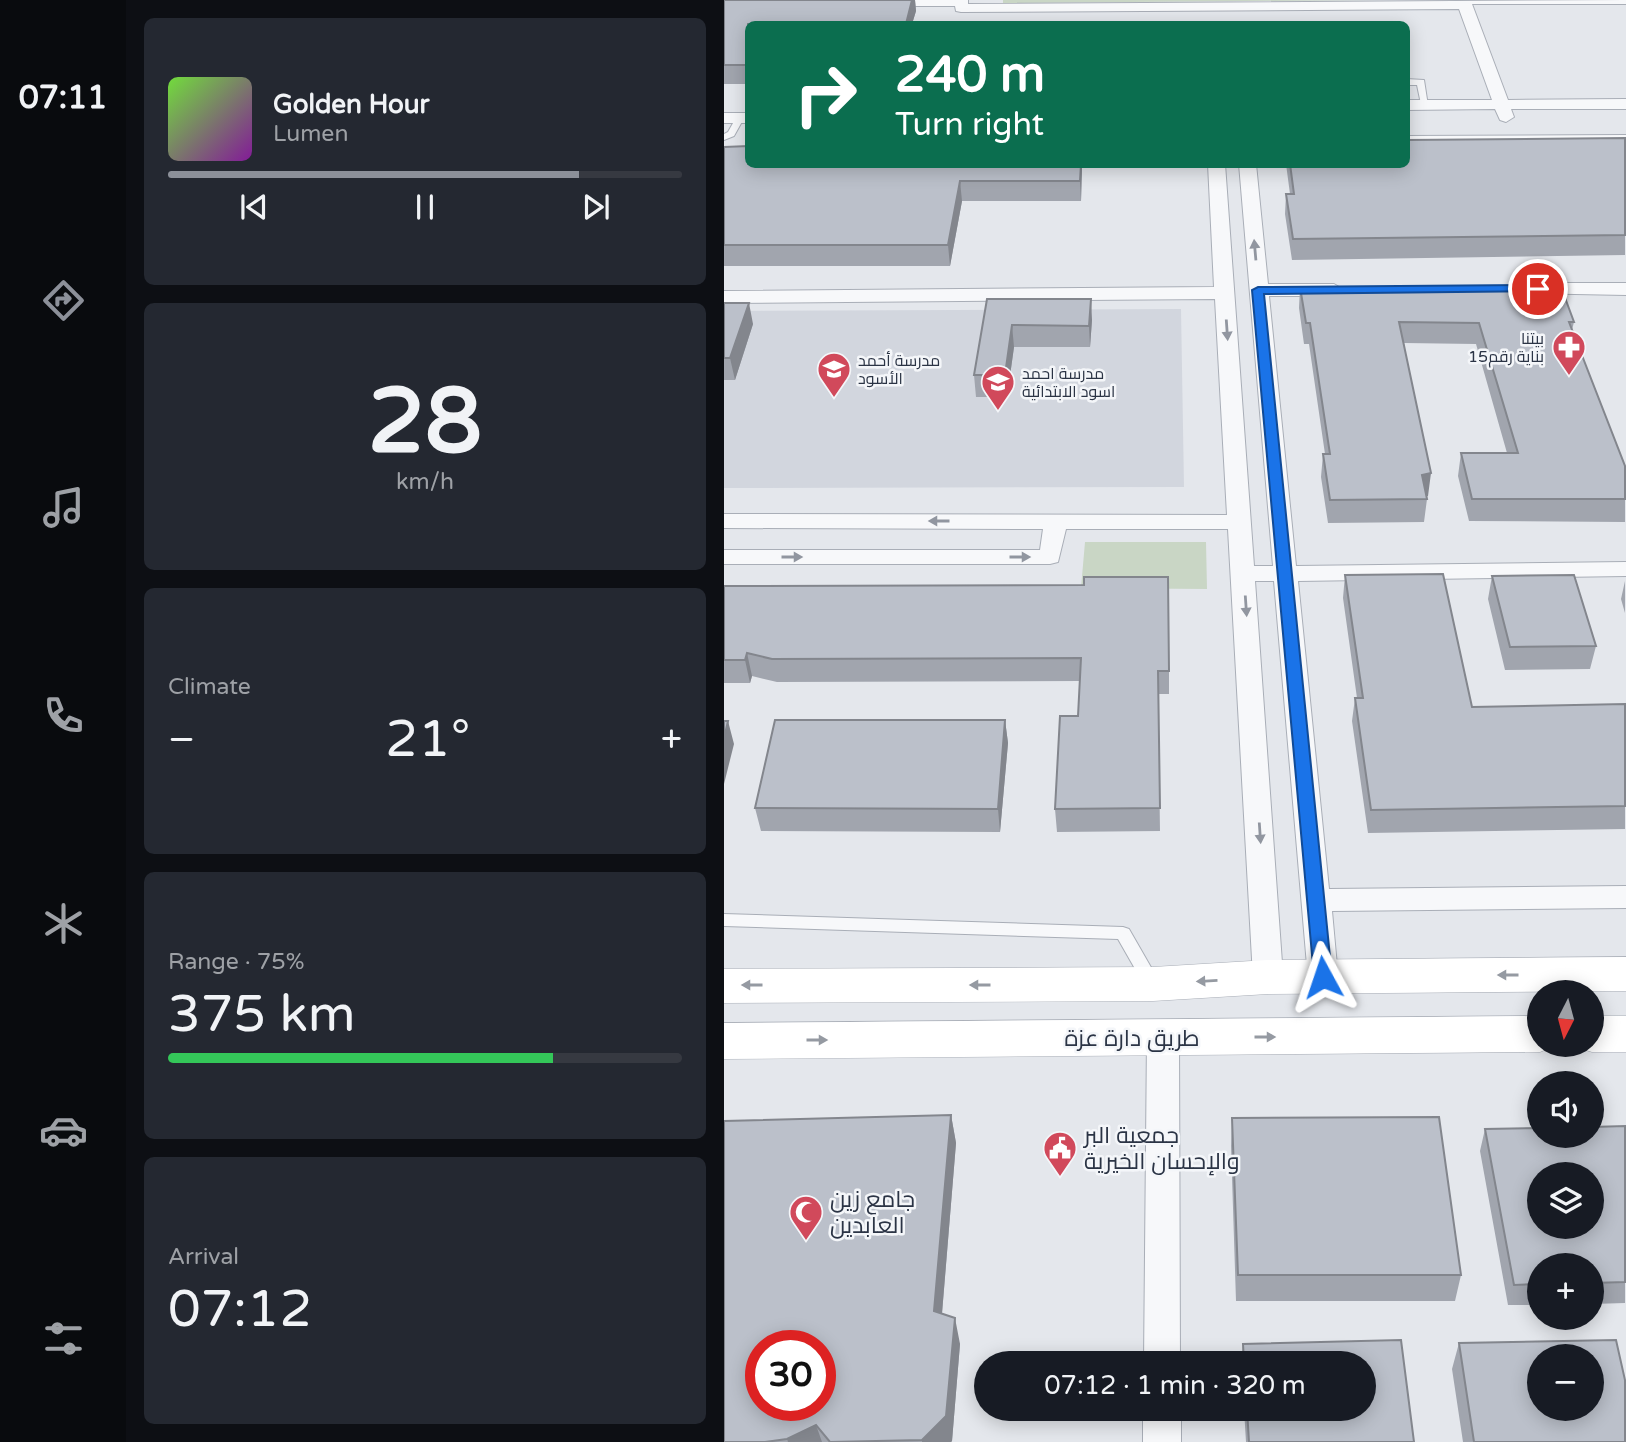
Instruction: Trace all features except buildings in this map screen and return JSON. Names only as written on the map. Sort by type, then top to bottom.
[{"type":"main road","points":[[724,985],[1153,984],[1268,977],[1625,974]]},
{"type":"main road","name":"طريق دارة عزة","points":[[724,1041],[1527,1034]]},
{"type":"main road","points":[[1604,1034],[1625,1034]]},
{"type":"street","points":[[870,2],[1625,0]]},
{"type":"street","points":[[1463,2],[1503,111]]},
{"type":"street","points":[[958,21],[962,3]]},
{"type":"street","points":[[1410,104],[1625,117]]},
{"type":"street","points":[[1410,117],[1625,104]]},
{"type":"street","points":[[724,106],[740,115]]},
{"type":"street","points":[[1216,168],[1268,977]]},
{"type":"street","points":[[1247,168],[1323,977]]},
{"type":"street","points":[[1510,289],[1624,291]]},
{"type":"street","points":[[1258,290],[1356,290]]},
{"type":"street","points":[[724,297],[1225,293]]},
{"type":"street","points":[[724,521],[1241,522]]},
{"type":"street","points":[[724,557],[1050,557],[1056,521]]},
{"type":"street","points":[[1244,574],[1625,569]]},
{"type":"street","points":[[1316,900],[1625,897]]},
{"type":"street","points":[[1162,1351],[1163,1037]]},
{"type":"street","points":[[1162,1421],[1162,1442]]},
{"type":"lane","points":[[1410,82],[1421,82],[1425,104]]},
{"type":"lane","points":[[724,137],[731,134],[740,115]]},
{"type":"lane","points":[[1410,139],[1625,138]]},
{"type":"lane","points":[[724,920],[1123,933],[1153,984]]},
{"type":"shaded area","points":[[1181,309],[1184,487],[724,488],[724,311]]},
{"type":"green space","points":[[1003,0],[1381,0],[1003,3]]},
{"type":"green space","points":[[1085,542],[1206,542],[1207,589],[1081,588]]},
{"type":"place","name":"بيتنا بناية رقم15","points":[[1569,377]]},
{"type":"place","name":"مدرسة أحمد الأسود","points":[[834,399]]},
{"type":"place","name":"مدرسة احمد اسود الابتدائية","points":[[998,412]]},
{"type":"place","name":"جمعية البر والإحسان الخيرية","points":[[1060,1178]]},
{"type":"place","name":"جامع زين العابدين","points":[[806,1242]]},
{"type":"route","points":[[1323,977],[1258,290],[1538,289]]}]
